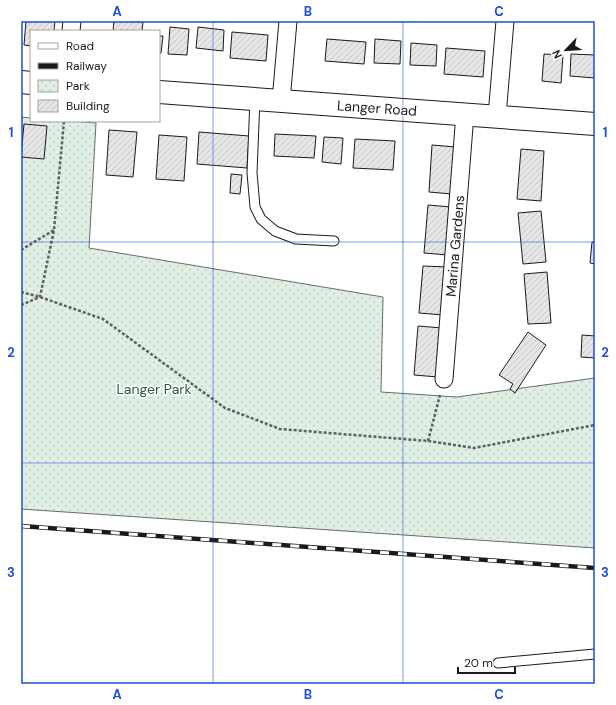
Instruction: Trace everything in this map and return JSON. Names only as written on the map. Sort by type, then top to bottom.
[{"type":"main road","name":"Langer Road","points":[[160,92],[595,124]]},
{"type":"street","points":[[281,101],[288,21]]},
{"type":"street","points":[[497,116],[505,21]]},
{"type":"street","name":"Marina Gardens","points":[[444,379],[465,114]]},
{"type":"lane","points":[[255,99],[252,173],[255,207],[260,219],[275,231],[296,238],[334,241]]},
{"type":"lane","points":[[498,663],[595,654]]},
{"type":"path","points":[[40,296],[54,230],[64,122]]},
{"type":"path","points":[[21,250],[54,230]]},
{"type":"path","points":[[21,292],[40,296],[103,320],[225,408],[280,429],[428,441],[474,448],[595,425]]},
{"type":"path","points":[[21,305],[40,296]]},
{"type":"path","points":[[428,441],[444,379]]},
{"type":"green space","name":"Langer Park","points":[[21,117],[30,118],[30,122],[96,123],[89,248],[383,297],[381,392],[457,397],[595,378],[595,548],[21,509]]},
{"type":"building","points":[[26,21],[55,21],[54,30],[30,30],[30,46],[24,45]]},
{"type":"building","points":[[114,21],[143,22],[142,30],[113,30]]},
{"type":"building","points":[[170,27],[189,29],[187,55],[168,54]]},
{"type":"building","points":[[198,27],[224,30],[223,51],[196,48]]},
{"type":"building","points":[[232,32],[268,35],[266,61],[230,58]]},
{"type":"building","points":[[160,36],[163,36],[161,53]]},
{"type":"building","points":[[327,39],[366,42],[364,64],[325,61]]},
{"type":"building","points":[[375,39],[401,41],[400,64],[374,63]]},
{"type":"building","points":[[411,43],[437,45],[436,66],[410,65]]},
{"type":"building","points":[[446,48],[485,51],[483,77],[444,74]]},
{"type":"building","points":[[544,54],[563,55],[561,83],[542,81]]},
{"type":"building","points":[[571,54],[595,55],[595,78],[570,76]]},
{"type":"building","points":[[24,124],[47,126],[44,159],[21,157]]},
{"type":"building","points":[[109,130],[137,132],[133,177],[106,175]]},
{"type":"building","points":[[199,132],[249,136],[247,168],[197,164]]},
{"type":"building","points":[[275,134],[316,136],[314,158],[274,156]]},
{"type":"building","points":[[159,135],[187,137],[184,181],[156,179]]},
{"type":"building","points":[[324,137],[343,138],[341,164],[322,162]]},
{"type":"building","points":[[355,139],[395,141],[393,170],[353,168]]},
{"type":"building","points":[[432,145],[456,147],[452,194],[429,192]]},
{"type":"building","points":[[521,149],[544,151],[541,201],[517,199]]},
{"type":"building","points":[[231,174],[242,175],[240,194],[230,193]]},
{"type":"building","points":[[428,205],[451,207],[448,255],[424,253]]},
{"type":"building","points":[[541,211],[546,262],[523,264],[518,213]]},
{"type":"building","points":[[592,242],[595,242],[595,264],[590,263]]},
{"type":"building","points":[[423,266],[447,267],[443,315],[419,313]]},
{"type":"building","points":[[547,272],[551,323],[528,324],[524,274]]},
{"type":"building","points":[[418,326],[442,328],[438,377],[414,375]]},
{"type":"building","points":[[528,332],[546,345],[515,393],[510,389],[513,384],[499,375]]},
{"type":"building","points":[[582,335],[595,336],[595,358],[581,357]]},
{"type":"railway","points":[[21,526],[595,568]]}]
